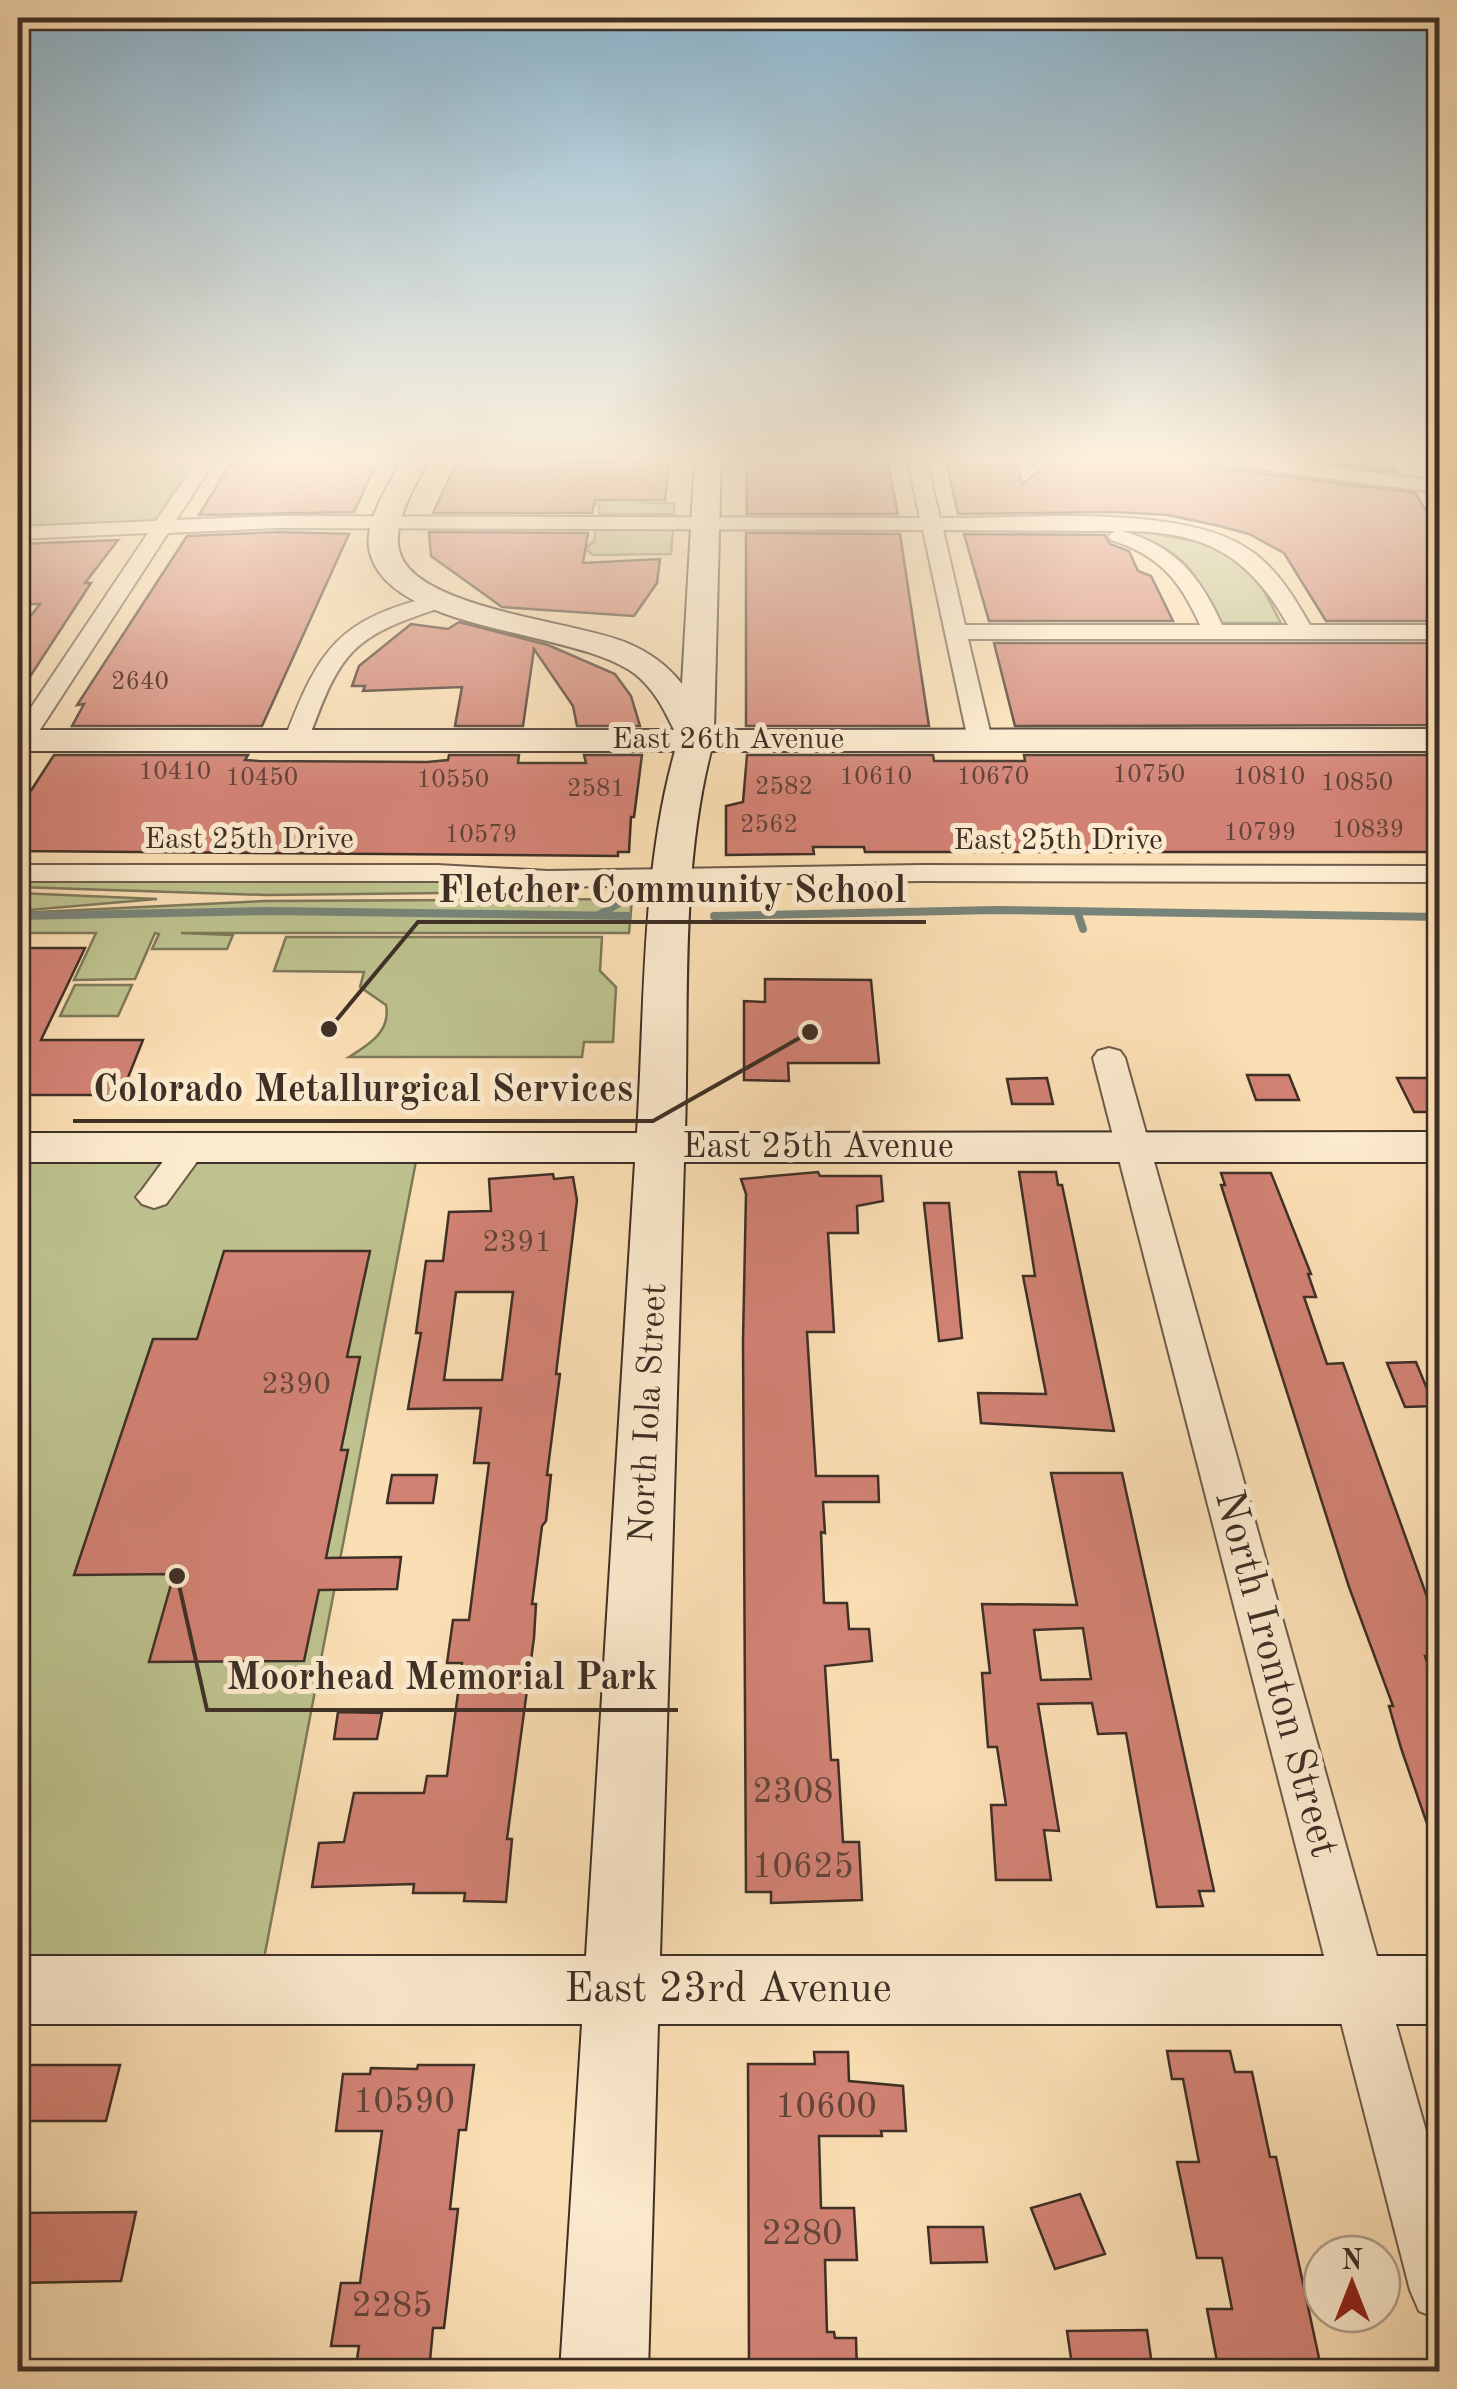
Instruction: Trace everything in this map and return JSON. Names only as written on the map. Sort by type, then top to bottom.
[{"type":"street","points":[[18,742],[135,567]]},
{"type":"street","points":[[391,567],[416,590],[438,601],[563,632],[621,653],[661,680],[678,702],[696,740]]},
{"type":"street","name":"North Iola Street","points":[[604,2372],[672,879],[679,804],[696,740],[703,567]]},
{"type":"street","points":[[940,567],[980,740]]},
{"type":"street","points":[[1178,567],[1214,632]]},
{"type":"street","points":[[1261,567],[1303,632]]},
{"type":"street","points":[[296,741],[330,657],[345,638],[390,616],[438,601]]},
{"type":"street","points":[[955,632],[1440,632]]},
{"type":"street","name":"East 26th Avenue","points":[[18,742],[1440,740]]},
{"type":"street","name":"East 25th Drive","points":[[18,872],[437,872],[538,879],[911,873],[1440,874]]},
{"type":"street","name":"North Ironton Street","points":[[1109,1058],[1440,2290]]},
{"type":"street","name":"East 25th Avenue","points":[[18,1148],[1440,1147]]},
{"type":"street","points":[[154,1196],[190,1148]]},
{"type":"street","name":"East 23rd Avenue","points":[[18,1990],[1440,1990]]},
{"type":"green space","points":[[1247,567],[1254,572],[1281,623],[1220,623],[1188,568]]},
{"type":"green space","points":[[18,881],[447,881],[533,888],[533,892],[267,895],[18,887]]},
{"type":"green space","points":[[18,893],[157,899],[18,911]]},
{"type":"green space","points":[[632,899],[629,933],[181,933],[233,935],[227,949],[152,949],[159,934],[155,933],[135,979],[74,980],[96,933],[18,933],[18,913],[265,901]]},
{"type":"green space","points":[[286,937],[602,937],[600,971],[616,987],[613,1042],[584,1042],[582,1057],[349,1057],[382,1029],[386,1005],[360,987],[364,972],[274,971]]},
{"type":"green space","points":[[75,985],[132,985],[118,1016],[60,1016]]},
{"type":"green space","points":[[416,1161],[258,1990],[18,1990],[18,1162]]},
{"type":"building","points":[[18,567],[97,567],[85,583],[91,583],[18,695],[18,632],[40,604],[18,604]]},
{"type":"building","points":[[167,567],[334,567],[262,726],[72,726],[84,704],[77,705]]},
{"type":"building","points":[[447,567],[659,567],[657,583],[634,616],[502,607]]},
{"type":"building","points":[[746,567],[905,567],[929,726],[746,726]]},
{"type":"building","points":[[974,567],[1136,567],[1151,576],[1173,621],[989,621]]},
{"type":"building","points":[[1293,567],[1440,567],[1440,621],[1326,621]]},
{"type":"building","points":[[459,622],[548,645],[615,674],[631,696],[640,726],[577,726],[573,706],[534,649],[523,726],[455,726],[462,687],[363,691],[365,686],[352,686],[359,666],[411,624],[448,629]]},
{"type":"building","points":[[994,643],[1440,643],[1440,725],[1015,726]]},
{"type":"building","points":[[54,755],[248,755],[245,760],[427,762],[448,760],[449,755],[519,755],[518,763],[586,763],[584,755],[642,755],[629,852],[618,852],[618,856],[18,851],[18,803],[23,803]]},
{"type":"building","points":[[747,755],[933,755],[934,761],[1025,761],[1024,755],[1440,755],[1440,852],[865,852],[864,847],[813,847],[814,854],[726,855],[726,806],[743,802]]},
{"type":"building","points":[[18,948],[85,948],[41,1040],[143,1040],[121,1095],[18,1095]]},
{"type":"building","points":[[765,979],[871,980],[879,1063],[788,1063],[789,1081],[744,1080],[744,1001],[765,1002]]},
{"type":"building","points":[[1247,1075],[1289,1075],[1299,1100],[1256,1100]]},
{"type":"building","points":[[1047,1078],[1053,1104],[1012,1104],[1007,1079]]},
{"type":"building","points":[[1397,1078],[1440,1078],[1440,1112],[1414,1112]]},
{"type":"building","points":[[818,1172],[820,1176],[881,1176],[883,1201],[857,1206],[858,1233],[828,1233],[834,1332],[807,1332],[816,1476],[878,1476],[879,1502],[823,1502],[825,1533],[821,1532],[824,1603],[847,1603],[849,1629],[869,1629],[872,1661],[825,1666],[831,1760],[838,1760],[843,1842],[859,1842],[862,1900],[771,1903],[771,1892],[746,1892],[746,1194],[741,1179]]},
{"type":"building","points":[[1019,1172],[1056,1172],[1058,1185],[1062,1185],[1114,1431],[981,1423],[978,1393],[1046,1394],[1023,1276],[1035,1276]]},
{"type":"building","points":[[1221,1173],[1271,1173],[1311,1274],[1316,1297],[1304,1297],[1327,1364],[1343,1363],[1440,1633],[1440,1656],[1425,1656],[1440,1702],[1440,1846],[1435,1847],[1401,1748],[1389,1706],[1393,1706],[1349,1587],[1221,1185],[1225,1185]]},
{"type":"building","points":[[553,1174],[554,1179],[573,1177],[577,1200],[556,1374],[560,1374],[547,1475],[551,1475],[546,1521],[542,1526],[532,1604],[536,1604],[534,1638],[507,1839],[512,1839],[506,1902],[464,1901],[465,1893],[413,1893],[414,1884],[312,1887],[319,1843],[344,1842],[354,1793],[424,1793],[427,1776],[447,1776],[462,1663],[447,1663],[453,1620],[469,1620],[489,1463],[474,1463],[481,1408],[408,1409],[421,1333],[416,1333],[426,1261],[443,1261],[449,1212],[491,1211],[489,1179]],"holes":[[[456,1292],[513,1292],[502,1380],[444,1380]]]},
{"type":"building","points":[[924,1203],[949,1203],[962,1338],[939,1341]]},
{"type":"building","points":[[224,1251],[370,1251],[347,1357],[360,1357],[341,1450],[348,1450],[326,1558],[401,1557],[397,1589],[319,1590],[304,1661],[149,1662],[174,1574],[74,1575],[153,1339],[197,1339]]},
{"type":"building","points":[[1416,1362],[1434,1406],[1405,1407],[1387,1363]]},
{"type":"building","points":[[1051,1473],[1122,1473],[1214,1891],[1199,1891],[1203,1906],[1157,1907],[1126,1733],[1098,1734],[1092,1703],[1038,1704],[1059,1831],[1044,1830],[1051,1880],[996,1880],[991,1805],[1006,1805],[997,1747],[988,1747],[982,1673],[990,1673],[982,1604],[1077,1605]],"holes":[[[1083,1628],[1091,1679],[1041,1680],[1034,1630]]]},
{"type":"building","points":[[392,1475],[437,1475],[433,1503],[387,1503]]},
{"type":"building","points":[[338,1712],[382,1713],[377,1739],[334,1739]]},
{"type":"building","points":[[1167,2051],[1230,2051],[1235,2072],[1252,2072],[1270,2157],[1276,2157],[1302,2279],[1302,2334],[1314,2334],[1322,2372],[1219,2372],[1207,2309],[1232,2309],[1222,2258],[1197,2258],[1177,2162],[1199,2162],[1183,2079],[1172,2079]]},
{"type":"building","points":[[814,2052],[848,2052],[849,2081],[903,2086],[906,2131],[881,2131],[882,2136],[819,2136],[821,2208],[854,2208],[857,2260],[825,2260],[827,2332],[834,2332],[835,2338],[856,2338],[857,2372],[749,2372],[748,2064],[815,2064]]},
{"type":"building","points":[[18,2065],[120,2065],[106,2121],[18,2121]]},
{"type":"building","points":[[418,2065],[474,2065],[466,2130],[459,2130],[450,2209],[458,2209],[444,2328],[433,2328],[429,2372],[355,2372],[359,2346],[331,2346],[341,2283],[360,2283],[382,2131],[336,2131],[343,2074],[370,2074],[371,2068],[417,2069]]},
{"type":"building","points":[[1080,2194],[1105,2254],[1055,2269],[1031,2208]]},
{"type":"building","points":[[136,2212],[121,2281],[18,2283],[18,2213]]},
{"type":"building","points":[[928,2227],[983,2227],[987,2262],[931,2263]]},
{"type":"building","points":[[1147,2330],[1153,2372],[1073,2372],[1067,2331]]},
{"type":"waterway","points":[[599,915],[624,900]]},
{"type":"waterway","points":[[18,916],[269,911],[628,916]]},
{"type":"waterway","points":[[714,916],[1077,911]]},
{"type":"waterway","points":[[1077,911],[1440,917]]},
{"type":"waterway","points":[[1077,911],[1083,929]]},
{"type":"place","name":"Fletcher Community School","points":[[329,1029]]},
{"type":"place","name":"Colorado Metallurgical Services","points":[[810,1032]]},
{"type":"place","name":"Moorhead Memorial Park","points":[[177,1576]]}]
